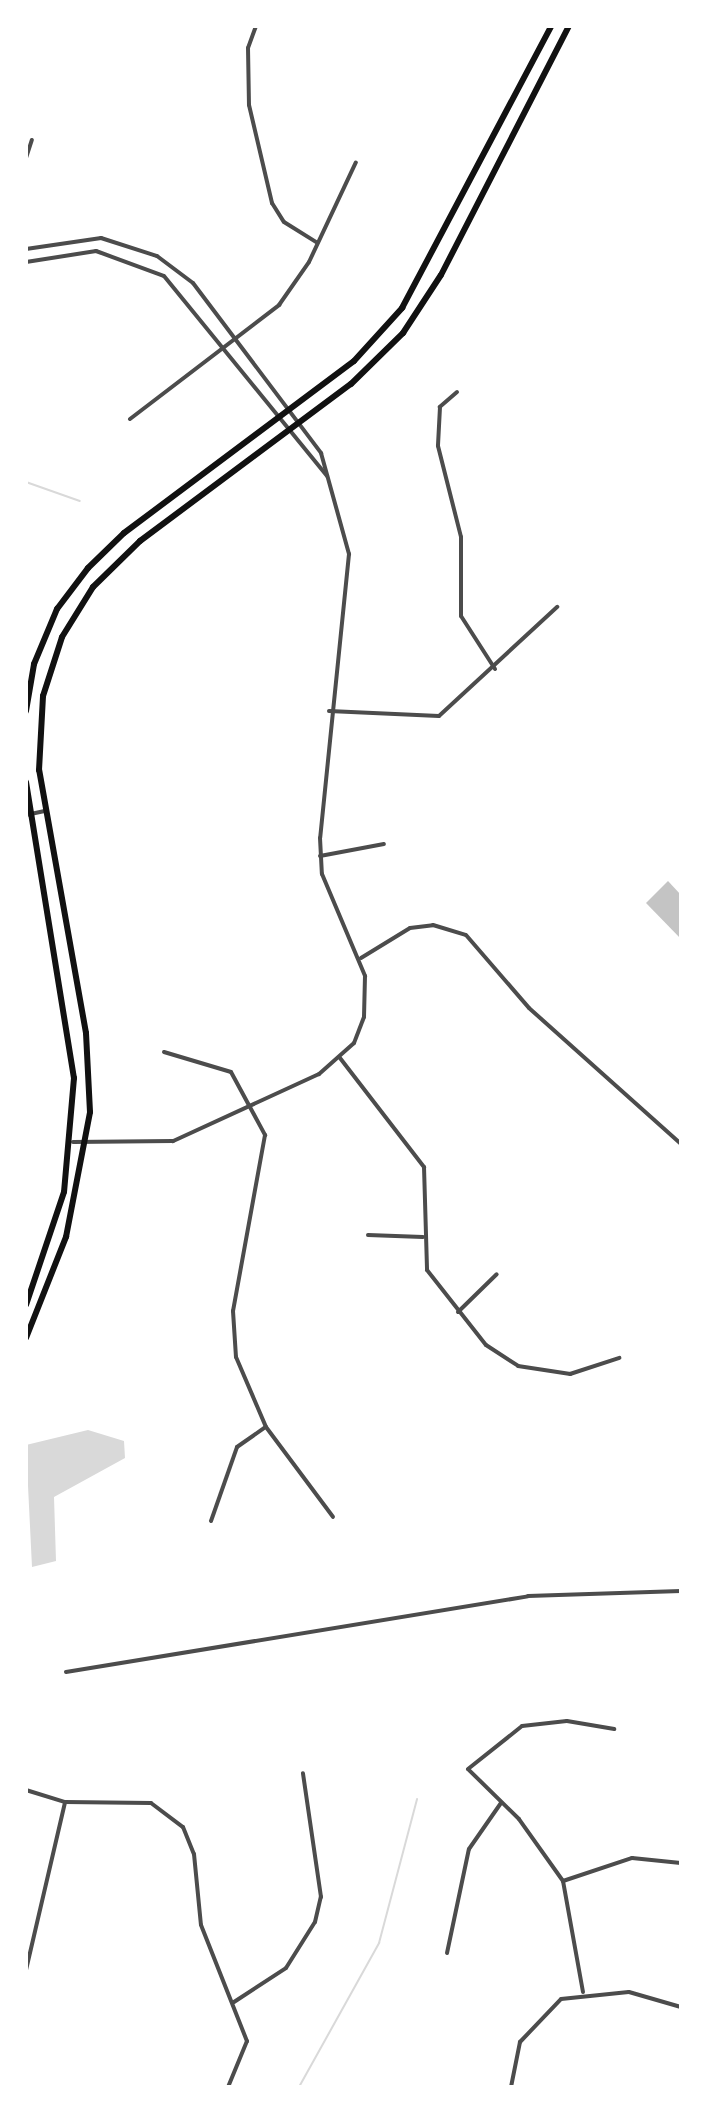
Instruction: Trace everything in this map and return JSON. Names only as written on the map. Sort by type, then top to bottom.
[{"type":"main road","points":[[26,711],[34,664],[57,609],[88,568],[276,416],[354,361],[402,308],[551,26]]},
{"type":"main road","points":[[26,1338],[66,1237],[86,1142],[86,1033],[45,811],[38,746],[43,696],[62,637],[93,587],[140,541],[367,370],[413,320],[571,26]]},
{"type":"main road","points":[[26,782],[74,1078],[73,1142],[26,1305]]},
{"type":"street","points":[[256,26],[248,48],[249,105],[272,203],[284,222],[317,243]]},
{"type":"street","points":[[26,158],[32,140]]},
{"type":"street","points":[[130,419],[236,341],[279,305],[317,243],[356,162]]},
{"type":"street","points":[[26,249],[75,237],[133,246],[193,283],[298,423],[327,476],[349,554],[329,711],[320,856],[361,958],[364,1017],[340,1058],[173,1141],[73,1142]]},
{"type":"street","points":[[27,260],[76,250],[133,259],[187,295],[287,431],[327,476]]},
{"type":"street","points":[[457,392],[440,407],[438,446],[461,537],[461,616],[495,669]]},
{"type":"street","points":[[329,711],[439,716],[495,669],[557,607]]},
{"type":"street","points":[[29,814],[45,811]]},
{"type":"street","points":[[320,856],[384,844]]},
{"type":"street","points":[[361,958],[410,928],[433,925],[466,935],[529,1008],[681,1144]]},
{"type":"street","points":[[164,1052],[231,1072],[251,1102],[265,1135],[264,1161],[233,1311],[236,1357],[266,1427],[333,1517]]},
{"type":"street","points":[[340,1058],[424,1167],[429,1204],[423,1237],[427,1270],[486,1345],[518,1366],[570,1374],[619,1358]]},
{"type":"street","points":[[368,1235],[423,1237]]},
{"type":"street","points":[[458,1312],[497,1274]]},
{"type":"street","points":[[211,1521],[237,1447],[266,1427]]},
{"type":"street","points":[[66,1672],[528,1596],[681,1591]]},
{"type":"street","points":[[583,1992],[563,1881],[501,1803],[468,1769],[522,1726],[555,1721],[614,1729]]},
{"type":"street","points":[[234,2002],[286,1968],[315,1922],[321,1897],[303,1773]]},
{"type":"street","points":[[26,1790],[65,1802],[151,1803],[173,1815],[194,1854],[201,1925],[247,2041],[228,2087]]},
{"type":"street","points":[[26,1970],[28,1950],[65,1802]]},
{"type":"street","points":[[447,1953],[469,1849],[501,1803]]},
{"type":"street","points":[[563,1881],[632,1858],[681,1863]]},
{"type":"street","points":[[511,2087],[528,2028],[561,1999],[583,1992],[654,1995],[681,2007]]},
{"type":"shaded area","points":[[88,1430],[124,1441],[125,1458],[54,1497],[56,1561],[32,1567],[26,1445]]},
{"type":"building","points":[[668,881],[681,895],[681,939],[646,903]]},
{"type":"waterway","points":[[26,482],[80,501]]},
{"type":"waterway","points":[[299,2087],[379,1943],[417,1799]]}]
